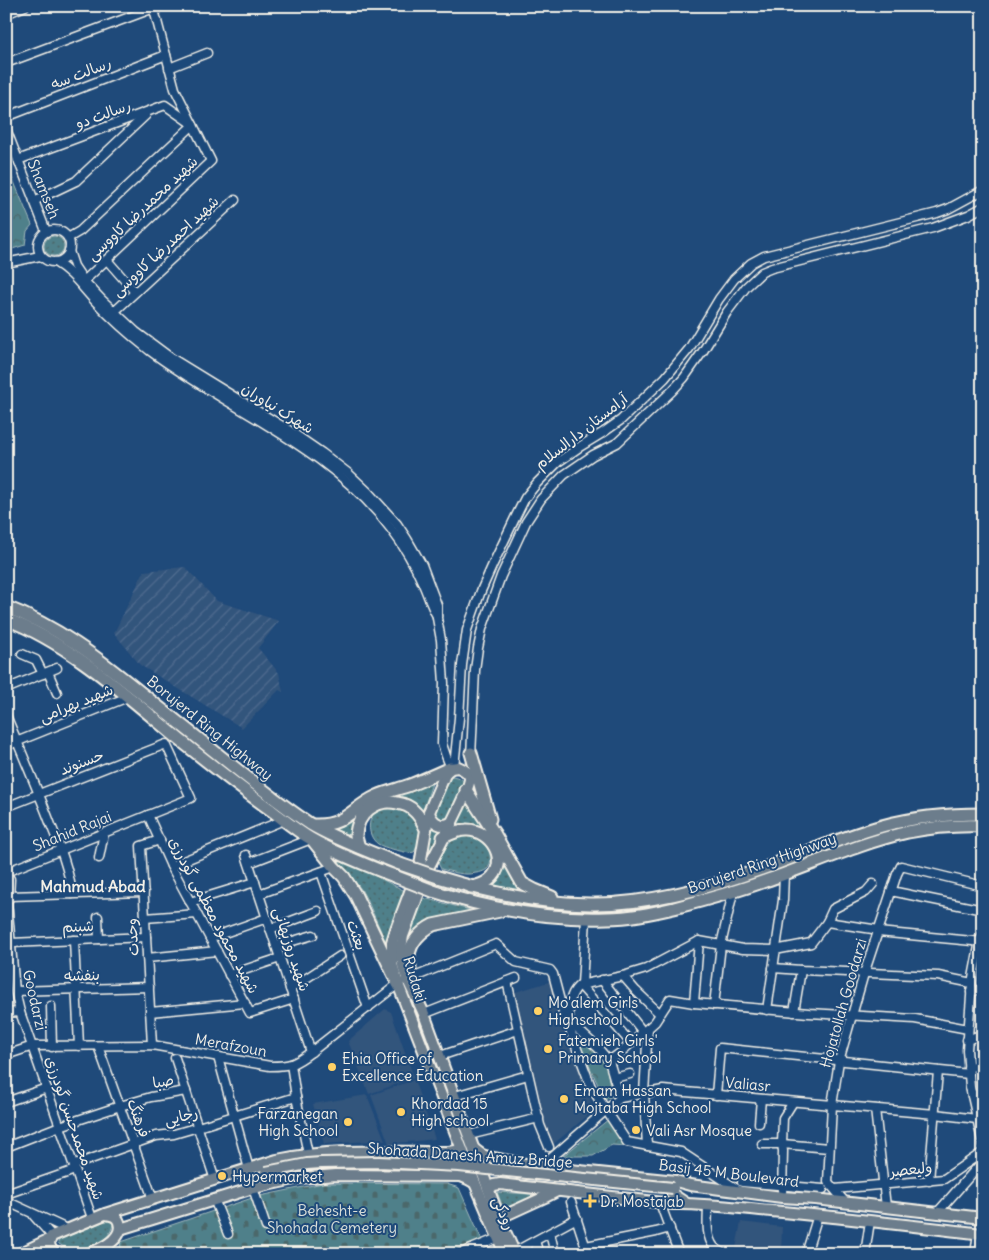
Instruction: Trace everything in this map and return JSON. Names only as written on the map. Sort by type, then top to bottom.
[{"type":"highway","name":"Borujerd Ring Highway","points":[[6,607],[31,617],[85,649],[257,786],[312,825],[400,864],[438,877],[507,895],[566,903],[592,904],[617,903],[681,893],[739,877],[881,826],[936,816],[983,814]]},
{"type":"highway","name":"Borujerd Ring Highway","points":[[6,618],[54,642],[77,658],[231,781],[311,839],[394,876],[433,891],[480,905],[535,915],[586,919],[646,914],[733,892],[846,851],[906,833],[938,827],[983,826]]},
{"type":"highway","points":[[471,753],[494,833]]},
{"type":"highway","points":[[312,825],[332,824],[374,797],[452,768]]},
{"type":"highway","points":[[466,790],[494,833],[522,883],[566,903]]},
{"type":"highway","points":[[359,847],[356,837],[362,817],[373,807],[385,802],[405,805],[414,810],[425,827]]},
{"type":"highway","points":[[443,837],[468,830],[483,835],[491,841],[496,850],[499,860],[496,872],[482,885],[470,886]]},
{"type":"highway","points":[[311,839],[344,877],[403,982]]},
{"type":"highway","points":[[403,982],[410,970],[410,953],[418,938],[426,929],[433,925],[504,910]]},
{"type":"main road","points":[[452,768],[462,768],[469,776]]},
{"type":"main road","name":"Rudaki","points":[[452,768],[446,772],[428,812],[420,865],[392,942],[392,964],[403,982],[417,998],[424,1014],[489,1189]]},
{"type":"main road","name":"Rudaki","points":[[469,776],[469,784],[428,868],[403,936],[401,952],[403,982],[430,1066],[470,1170]]},
{"type":"main road","points":[[428,812],[433,821],[439,824],[447,825],[452,822]]},
{"type":"main road","points":[[430,1066],[438,1066],[441,1059]]},
{"type":"main road","points":[[439,1090],[441,1086],[446,1084],[451,1086]]},
{"type":"main road","name":"Basij 45 M Boulevard","points":[[474,1149],[488,1157],[541,1167],[690,1185],[741,1186],[782,1191],[815,1199],[983,1218]]},
{"type":"main road","points":[[19,1254],[92,1218],[277,1160],[308,1154],[353,1151],[449,1152],[462,1150]]},
{"type":"main road","name":"Shohada Danesh Amuz Bridge","points":[[267,1174],[320,1169],[377,1167],[466,1172],[672,1191]]},
{"type":"main road","points":[[252,1168],[267,1174],[257,1187]]},
{"type":"main road","points":[[470,1170],[482,1171]]},
{"type":"main road","name":"رودکی","points":[[470,1170],[475,1183],[490,1206],[498,1238],[511,1253]]},
{"type":"main road","points":[[120,1229],[214,1199],[299,1178],[336,1175],[461,1176],[475,1183]]},
{"type":"main road","points":[[511,1253],[499,1218],[490,1206],[489,1189],[494,1185],[557,1190],[660,1203],[708,1205],[818,1215],[980,1234]]},
{"type":"main road","points":[[672,1191],[690,1185]]},
{"type":"main road","points":[[499,1218],[546,1197],[557,1190]]},
{"type":"main road","points":[[672,1191],[687,1204]]},
{"type":"main road","points":[[94,1253],[112,1241],[120,1229],[120,1223],[116,1217],[105,1214]]},
{"type":"main road","points":[[51,1237],[49,1245],[56,1254]]},
{"type":"street","points":[[6,14],[26,6]]},
{"type":"street","points":[[6,63],[153,7],[175,89],[193,125],[80,231],[68,238]]},
{"type":"street","points":[[169,68],[207,53]]},
{"type":"street","name":"رسالت سه","points":[[6,117],[166,55]]},
{"type":"street","name":"رسالت دو","points":[[18,160],[165,105],[193,125]]},
{"type":"street","points":[[34,201],[76,181],[149,112]]},
{"type":"street","name":"شهید محمدرضا کاووسی","points":[[84,281],[211,162],[193,125]]},
{"type":"street","name":"Shamseh","points":[[6,129],[46,231]]},
{"type":"street","name":"آرامستان دارالسلام","points":[[452,768],[459,718],[462,659],[468,630],[482,591],[516,516],[525,498],[537,483],[563,459],[621,420],[665,378],[689,349],[725,291],[734,279],[751,263],[764,256],[937,213],[983,190]]},
{"type":"street","name":"شهید احمدرضا کاووسی","points":[[114,312],[235,200]]},
{"type":"street","name":"آرامستان دارالسلام","points":[[469,776],[475,670],[482,629],[501,576],[526,522],[541,499],[564,475],[617,443],[672,391],[684,378],[727,312],[746,287],[762,272],[934,228],[983,207]]},
{"type":"street","points":[[59,230],[68,238],[69,251],[62,260],[55,262],[44,260],[40,256],[37,247],[39,237],[46,231],[59,230]]},
{"type":"street","name":"شهرک نیاوران","points":[[69,251],[74,266],[84,281],[142,337],[274,425],[329,466],[356,489],[391,528],[410,557],[437,618],[442,640],[444,684],[442,744],[452,768]]},
{"type":"street","points":[[6,263],[40,256]]},
{"type":"street","points":[[107,260],[136,292]]},
{"type":"street","name":"شهرک نیاوران","points":[[55,262],[68,270],[102,309],[147,348],[191,378],[274,425]]},
{"type":"street","points":[[22,654],[36,660],[57,693]]},
{"type":"street","points":[[6,689],[57,668]]},
{"type":"street","name":"شهید بهرامی","points":[[6,746],[128,697]]},
{"type":"street","points":[[6,715],[61,850],[69,875],[72,894]]},
{"type":"street","name":"حسنوند","points":[[6,807],[166,744]]},
{"type":"street","name":"Shahid Rajai","points":[[6,873],[191,798],[166,744]]},
{"type":"street","name":"شهید محمود معظمی گودرزی","points":[[148,816],[171,866],[250,1014],[294,999]]},
{"type":"street","points":[[171,866],[284,820]]},
{"type":"street","points":[[99,858],[104,833]]},
{"type":"street","points":[[249,863],[311,839]]},
{"type":"street","name":"وحدت","points":[[152,1045],[141,846],[160,840]]},
{"type":"street","name":"شهید روزبهانی","points":[[246,855],[311,1052]]},
{"type":"street","name":"Hojatollah Goodarzi","points":[[825,1185],[832,1105],[839,1061],[864,973],[901,866],[983,886]]},
{"type":"street","points":[[259,894],[334,867]]},
{"type":"street","name":"بعثت","points":[[321,872],[368,1008]]},
{"type":"street","name":"Goodarzi","points":[[6,873],[10,878],[8,899],[8,930],[11,943],[9,965],[20,1012],[33,1046]]},
{"type":"street","points":[[767,1010],[783,900],[784,874]]},
{"type":"street","points":[[190,902],[255,882]]},
{"type":"street","points":[[741,1186],[681,1152],[627,1142],[591,1087],[570,1030],[570,996],[575,988],[581,984],[623,976],[646,969],[699,941],[743,949],[776,950],[811,944],[827,922],[833,909],[866,892],[873,884]]},
{"type":"street","points":[[891,891],[983,910]]},
{"type":"street","points":[[8,899],[72,894],[144,892]]},
{"type":"street","points":[[714,1005],[721,945],[733,892]]},
{"type":"street","points":[[270,929],[318,911]]},
{"type":"street","points":[[145,918],[197,914]]},
{"type":"street","points":[[98,917],[99,939]]},
{"type":"street","points":[[210,938],[267,918]]},
{"type":"street","points":[[586,919],[581,984],[631,1043]]},
{"type":"street","points":[[827,922],[879,931],[981,941]]},
{"type":"street","points":[[982,1140],[968,1071],[967,1040],[972,983],[983,933]]},
{"type":"street","points":[[276,946],[313,935]]},
{"type":"street","name":"شبنم","points":[[11,943],[146,937]]},
{"type":"street","points":[[74,940],[79,1046]]},
{"type":"street","points":[[694,1003],[699,941]]},
{"type":"street","name":"Merafzoun","points":[[33,1046],[152,1045],[270,1066],[285,1066],[297,1062],[403,982],[496,944],[516,962],[550,970],[553,974],[565,1020],[569,1024]]},
{"type":"street","points":[[147,958],[217,951]]},
{"type":"street","points":[[290,989],[340,956]]},
{"type":"street","points":[[229,974],[280,958]]},
{"type":"street","points":[[773,968],[938,976],[972,983]]},
{"type":"street","points":[[794,1012],[801,970]]},
{"type":"street","points":[[623,976],[660,1014]]},
{"type":"street","points":[[424,1014],[516,978]]},
{"type":"street","points":[[602,980],[645,1030],[644,1093],[648,1146]]},
{"type":"street","points":[[507,981],[528,1075],[549,1147]]},
{"type":"street","name":"بنفشه","points":[[15,991],[149,987]]},
{"type":"street","points":[[971,992],[983,988]]},
{"type":"street","points":[[609,1061],[655,1022],[670,999],[767,1010],[915,1019],[968,1028]]},
{"type":"street","points":[[150,1012],[245,1004]]},
{"type":"street","points":[[51,1006],[52,1047]]},
{"type":"street","points":[[6,1013],[20,1012]]},
{"type":"street","points":[[569,1024],[573,1025],[592,1042],[609,1061],[620,1098]]},
{"type":"street","points":[[441,1059],[518,1030]]},
{"type":"street","points":[[967,1040],[983,1034]]},
{"type":"street","points":[[6,1056],[33,1046]]},
{"type":"street","name":"شهید محمدحسن گودرزی","points":[[33,1046],[92,1218]]},
{"type":"street","name":"فرهنگ","points":[[98,1046],[154,1199]]},
{"type":"street","points":[[716,1095],[720,1048],[938,1071],[968,1071],[983,1063]]},
{"type":"street","points":[[218,1056],[252,1168]]},
{"type":"street","points":[[175,1058],[215,1180]]},
{"type":"street","points":[[291,1064],[308,1154]]},
{"type":"street","points":[[928,1181],[938,1071]]},
{"type":"street","points":[[614,1078],[630,1074]]},
{"type":"street","points":[[455,1096],[528,1075]]},
{"type":"street","points":[[6,1102],[47,1088]]},
{"type":"street","name":"Valiasr","points":[[541,1167],[620,1098],[663,1090],[977,1119]]},
{"type":"street","name":"صبا","points":[[6,1147],[120,1106],[151,1097],[186,1091]]},
{"type":"street","points":[[972,1096],[983,1092]]},
{"type":"street","name":"رجایی","points":[[6,1194],[156,1136],[174,1134],[296,1097]]},
{"type":"street","points":[[759,1123],[760,1099]]},
{"type":"street","points":[[793,1102],[783,1118],[782,1191],[825,1185],[835,1189],[846,1202]]},
{"type":"street","points":[[875,1109],[886,1207]]},
{"type":"street","points":[[470,1135],[539,1118]]},
{"type":"street","points":[[762,1144],[829,1148]]},
{"type":"street","name":"ولیعصر","points":[[835,1189],[944,1179],[983,1152]]},
{"type":"street","points":[[937,1213],[983,1161]]},
{"type":"street","points":[[815,1199],[825,1185]]},
{"type":"street","points":[[257,1187],[266,1227]]},
{"type":"street","points":[[214,1199],[228,1234]]},
{"type":"street","points":[[6,1201],[67,1229]]},
{"type":"street","points":[[571,1202],[587,1250],[670,1228]]},
{"type":"street","points":[[660,1203],[679,1254]]},
{"type":"street","points":[[708,1205],[709,1238],[715,1248],[724,1254]]},
{"type":"street","points":[[32,1213],[51,1237]]},
{"type":"street","points":[[806,1254],[818,1215]]},
{"type":"street","points":[[511,1253],[577,1218]]},
{"type":"street","points":[[865,1254],[870,1221]]},
{"type":"street","points":[[550,1233],[555,1254]]},
{"type":"street","points":[[975,1254],[980,1234]]},
{"type":"street","points":[[459,1254],[498,1238]]},
{"type":"street","points":[[535,1240],[539,1254]]},
{"type":"shaded area","points":[[185,567],[217,601],[279,621],[258,648],[279,673],[283,692],[279,690],[242,728],[140,665],[114,633],[144,571]]},
{"type":"shaded area","points":[[552,981],[576,1062],[588,1086],[592,1112],[551,1146],[512,993]]},
{"type":"shaded area","points":[[385,1009],[391,1012],[414,1078],[369,1094],[348,1041]]},
{"type":"shaded area","name":"Khordad 15 High school","points":[[414,1080],[435,1139],[389,1144],[371,1095]]},
{"type":"shaded area","name":"Farzanegan High School","points":[[367,1095],[385,1140],[324,1144],[313,1104]]},
{"type":"shaded area","points":[[741,1222],[782,1227],[781,1254],[735,1253]]},
{"type":"green space","points":[[9,170],[32,225],[27,231],[25,245],[6,251],[6,171]]},
{"type":"green space","points":[[54,236],[61,239],[64,246],[61,253],[54,256],[47,253],[44,246],[47,239]]},
{"type":"green space","points":[[453,776],[465,782],[451,816],[444,821],[436,815],[434,809],[449,778]]},
{"type":"green space","points":[[434,777],[423,811],[410,801],[388,798],[373,803],[361,811],[353,826],[352,836],[334,829],[351,819],[368,804],[376,799],[416,789]]},
{"type":"green space","points":[[468,802],[497,841],[521,891],[489,888],[498,876],[503,862],[473,826],[464,824],[455,827]]},
{"type":"green space","points":[[387,807],[405,810],[417,821],[420,832],[417,848],[414,852],[409,853],[384,847],[378,844],[372,837],[370,824],[373,815]]},
{"type":"green space","points":[[430,825],[445,830],[424,859]]},
{"type":"green space","points":[[468,835],[480,838],[489,851],[490,865],[487,869],[467,874],[441,869],[438,863],[448,844],[457,838]]},
{"type":"green space","points":[[332,854],[405,891],[387,945],[361,889]]},
{"type":"green space","points":[[420,897],[478,912],[426,922],[415,931],[403,951]]},
{"type":"green space","points":[[577,1033],[602,1055],[606,1065],[612,1096],[605,1100],[575,1035]]},
{"type":"green space","points":[[609,1119],[626,1146],[612,1145],[593,1156],[563,1156]]},
{"type":"green space","name":"Behesht-e Shohada Cemetery","points":[[323,1183],[447,1184],[459,1188],[482,1240],[447,1254],[119,1254],[121,1242],[255,1197]]},
{"type":"green space","points":[[497,1192],[545,1195],[504,1210]]},
{"type":"green space","points":[[111,1220],[113,1223],[111,1231],[106,1238],[91,1247],[74,1249],[58,1242],[60,1239]]},
{"type":"place","name":"Mo'alem Girls Highschool","points":[[538,1011]]},
{"type":"place","name":"Fatemieh Girls' Primary School","points":[[548,1049]]},
{"type":"place","name":"Ehia Office of Excellence Education","points":[[332,1067]]},
{"type":"place","name":"Emam Hassan Mojtaba High School","points":[[564,1099]]},
{"type":"place","name":"Khordad 15 High school","points":[[401,1112]]},
{"type":"place","name":"Farzanegan High School","points":[[348,1122]]},
{"type":"place","name":"Vali Asr Mosque","points":[[636,1130]]},
{"type":"place","name":"Hypermarket","points":[[222,1176]]},
{"type":"place","name":"Dr. Mostajab","points":[[590,1201]]},
{"type":"district","name":"Mahmud Abad","points":[[93,886]]}]
